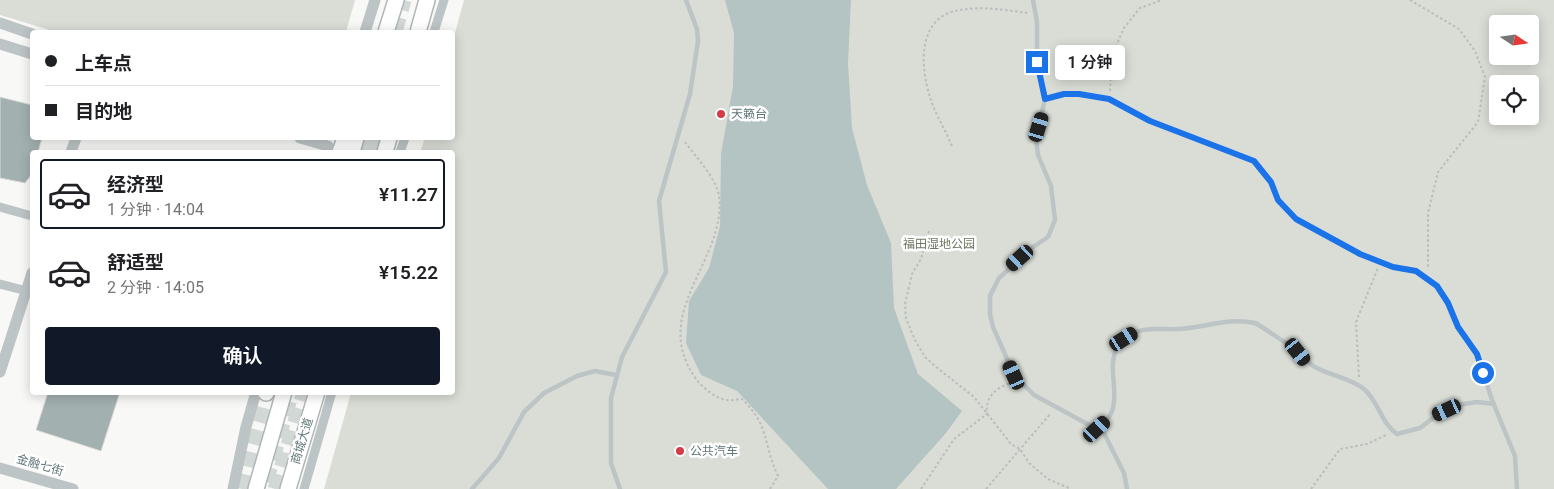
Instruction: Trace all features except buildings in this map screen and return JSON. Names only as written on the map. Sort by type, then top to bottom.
[{"type":"main road","points":[[387,30],[396,0]]},
{"type":"main road","points":[[419,30],[427,0]]},
{"type":"main road","points":[[331,147],[342,140]]},
{"type":"main road","points":[[256,489],[283,395]]},
{"type":"main road","name":"商城大道","points":[[288,489],[316,395]]},
{"type":"street","points":[[366,30],[375,0]]},
{"type":"street","points":[[435,30],[444,0]]},
{"type":"street","points":[[0,23],[30,33]]},
{"type":"street","points":[[0,44],[30,53]]},
{"type":"street","points":[[307,140],[331,147]]},
{"type":"street","points":[[0,207],[30,215]]},
{"type":"street","points":[[0,372],[30,279]]},
{"type":"street","points":[[0,284],[26,291]]},
{"type":"street","points":[[233,489],[244,435],[255,395]]},
{"type":"street","points":[[304,489],[331,395]]},
{"type":"street","name":"金融七街","points":[[0,468],[73,489]]},
{"type":"lane","points":[[620,489],[611,464],[611,398],[622,356],[666,272],[659,201],[690,94],[698,41],[697,28],[686,0]]},
{"type":"lane","points":[[1033,0],[1036,14],[1037,62],[1045,99],[1036,138],[1038,155],[1051,186],[1056,220],[1048,237],[1033,247],[999,278],[990,296],[993,327],[1014,375],[1019,381],[1034,395],[1104,433],[1116,454],[1128,489]]},
{"type":"lane","points":[[1045,99],[1064,94],[1079,94],[1109,99],[1150,121],[1254,161],[1271,182],[1278,200],[1296,219],[1334,241],[1381,262],[1393,267],[1416,271],[1437,286],[1448,303],[1458,327],[1477,354],[1494,404],[1515,456],[1517,489]]},
{"type":"lane","points":[[1097,429],[1108,420],[1113,407],[1111,372],[1114,355],[1124,339],[1138,330],[1180,329],[1216,323],[1255,323],[1298,352],[1308,363],[1324,373],[1360,387],[1372,398],[1386,426],[1397,434],[1420,428],[1437,415],[1458,405],[1477,402],[1494,404]]},
{"type":"lane","points":[[472,489],[499,458],[524,412],[544,392],[577,376],[595,371],[616,375]]},
{"type":"path","points":[[1109,99],[1112,55],[1124,28],[1140,8],[1162,0]]},
{"type":"path","points":[[1410,0],[1459,29],[1475,51],[1485,76],[1478,122],[1438,172],[1428,213],[1428,279]]},
{"type":"path","points":[[952,146],[936,113],[924,75],[923,48],[930,28],[942,16],[958,10],[1005,10],[1036,14]]},
{"type":"path","points":[[679,134],[706,168],[719,194],[720,212],[714,240],[685,302],[682,322],[682,354],[700,384],[727,400],[742,399],[754,410],[766,432],[769,458],[778,476],[770,489]]},
{"type":"path","points":[[929,231],[921,259],[912,274],[907,288],[906,319],[911,332],[925,357],[974,397],[1011,444],[1020,449],[1029,463],[1040,472],[1071,489]]},
{"type":"path","points":[[1360,387],[1356,322],[1381,262]]},
{"type":"path","points":[[987,414],[987,400],[994,390],[1019,381]]},
{"type":"path","points":[[986,489],[1056,406]]},
{"type":"path","points":[[921,489],[954,439],[987,414]]},
{"type":"path","points":[[1311,489],[1340,449],[1368,444],[1393,431]]},
{"type":"green space","points":[[0,0],[355,0],[347,30],[49,30],[0,15]]},
{"type":"green space","name":"福田湿地公园","points":[[464,0],[1554,0],[1554,489],[324,489],[350,395],[455,395],[455,150],[421,150],[424,140],[455,140],[455,33]]},
{"type":"shaded area","points":[[725,0],[851,0],[848,63],[852,128],[867,185],[891,243],[894,308],[918,374],[962,411],[946,433],[896,489],[828,489],[737,391],[701,375],[686,343],[689,301],[709,268],[720,226],[721,154],[733,86],[734,33]]},
{"type":"tunnel","points":[[396,30],[404,0]]},
{"type":"tunnel","points":[[362,150],[364,140]]},
{"type":"tunnel","points":[[373,150],[375,140]]},
{"type":"tunnel","points":[[242,489],[266,395]]},
{"type":"tunnel","points":[[266,482],[291,395]]},
{"type":"tunnel","points":[[275,489],[303,395]]},
{"type":"place","name":"天籁台","points":[[721,114]]},
{"type":"place","name":"公共汽车","points":[[680,451]]},
{"type":"route","points":[[1037,62],[1045,99],[1064,94],[1096,95],[1109,99],[1150,121],[1254,161],[1271,182],[1278,200],[1296,219],[1360,254],[1393,267],[1416,271],[1437,286],[1448,303],[1458,327],[1477,354],[1483,373]]}]
